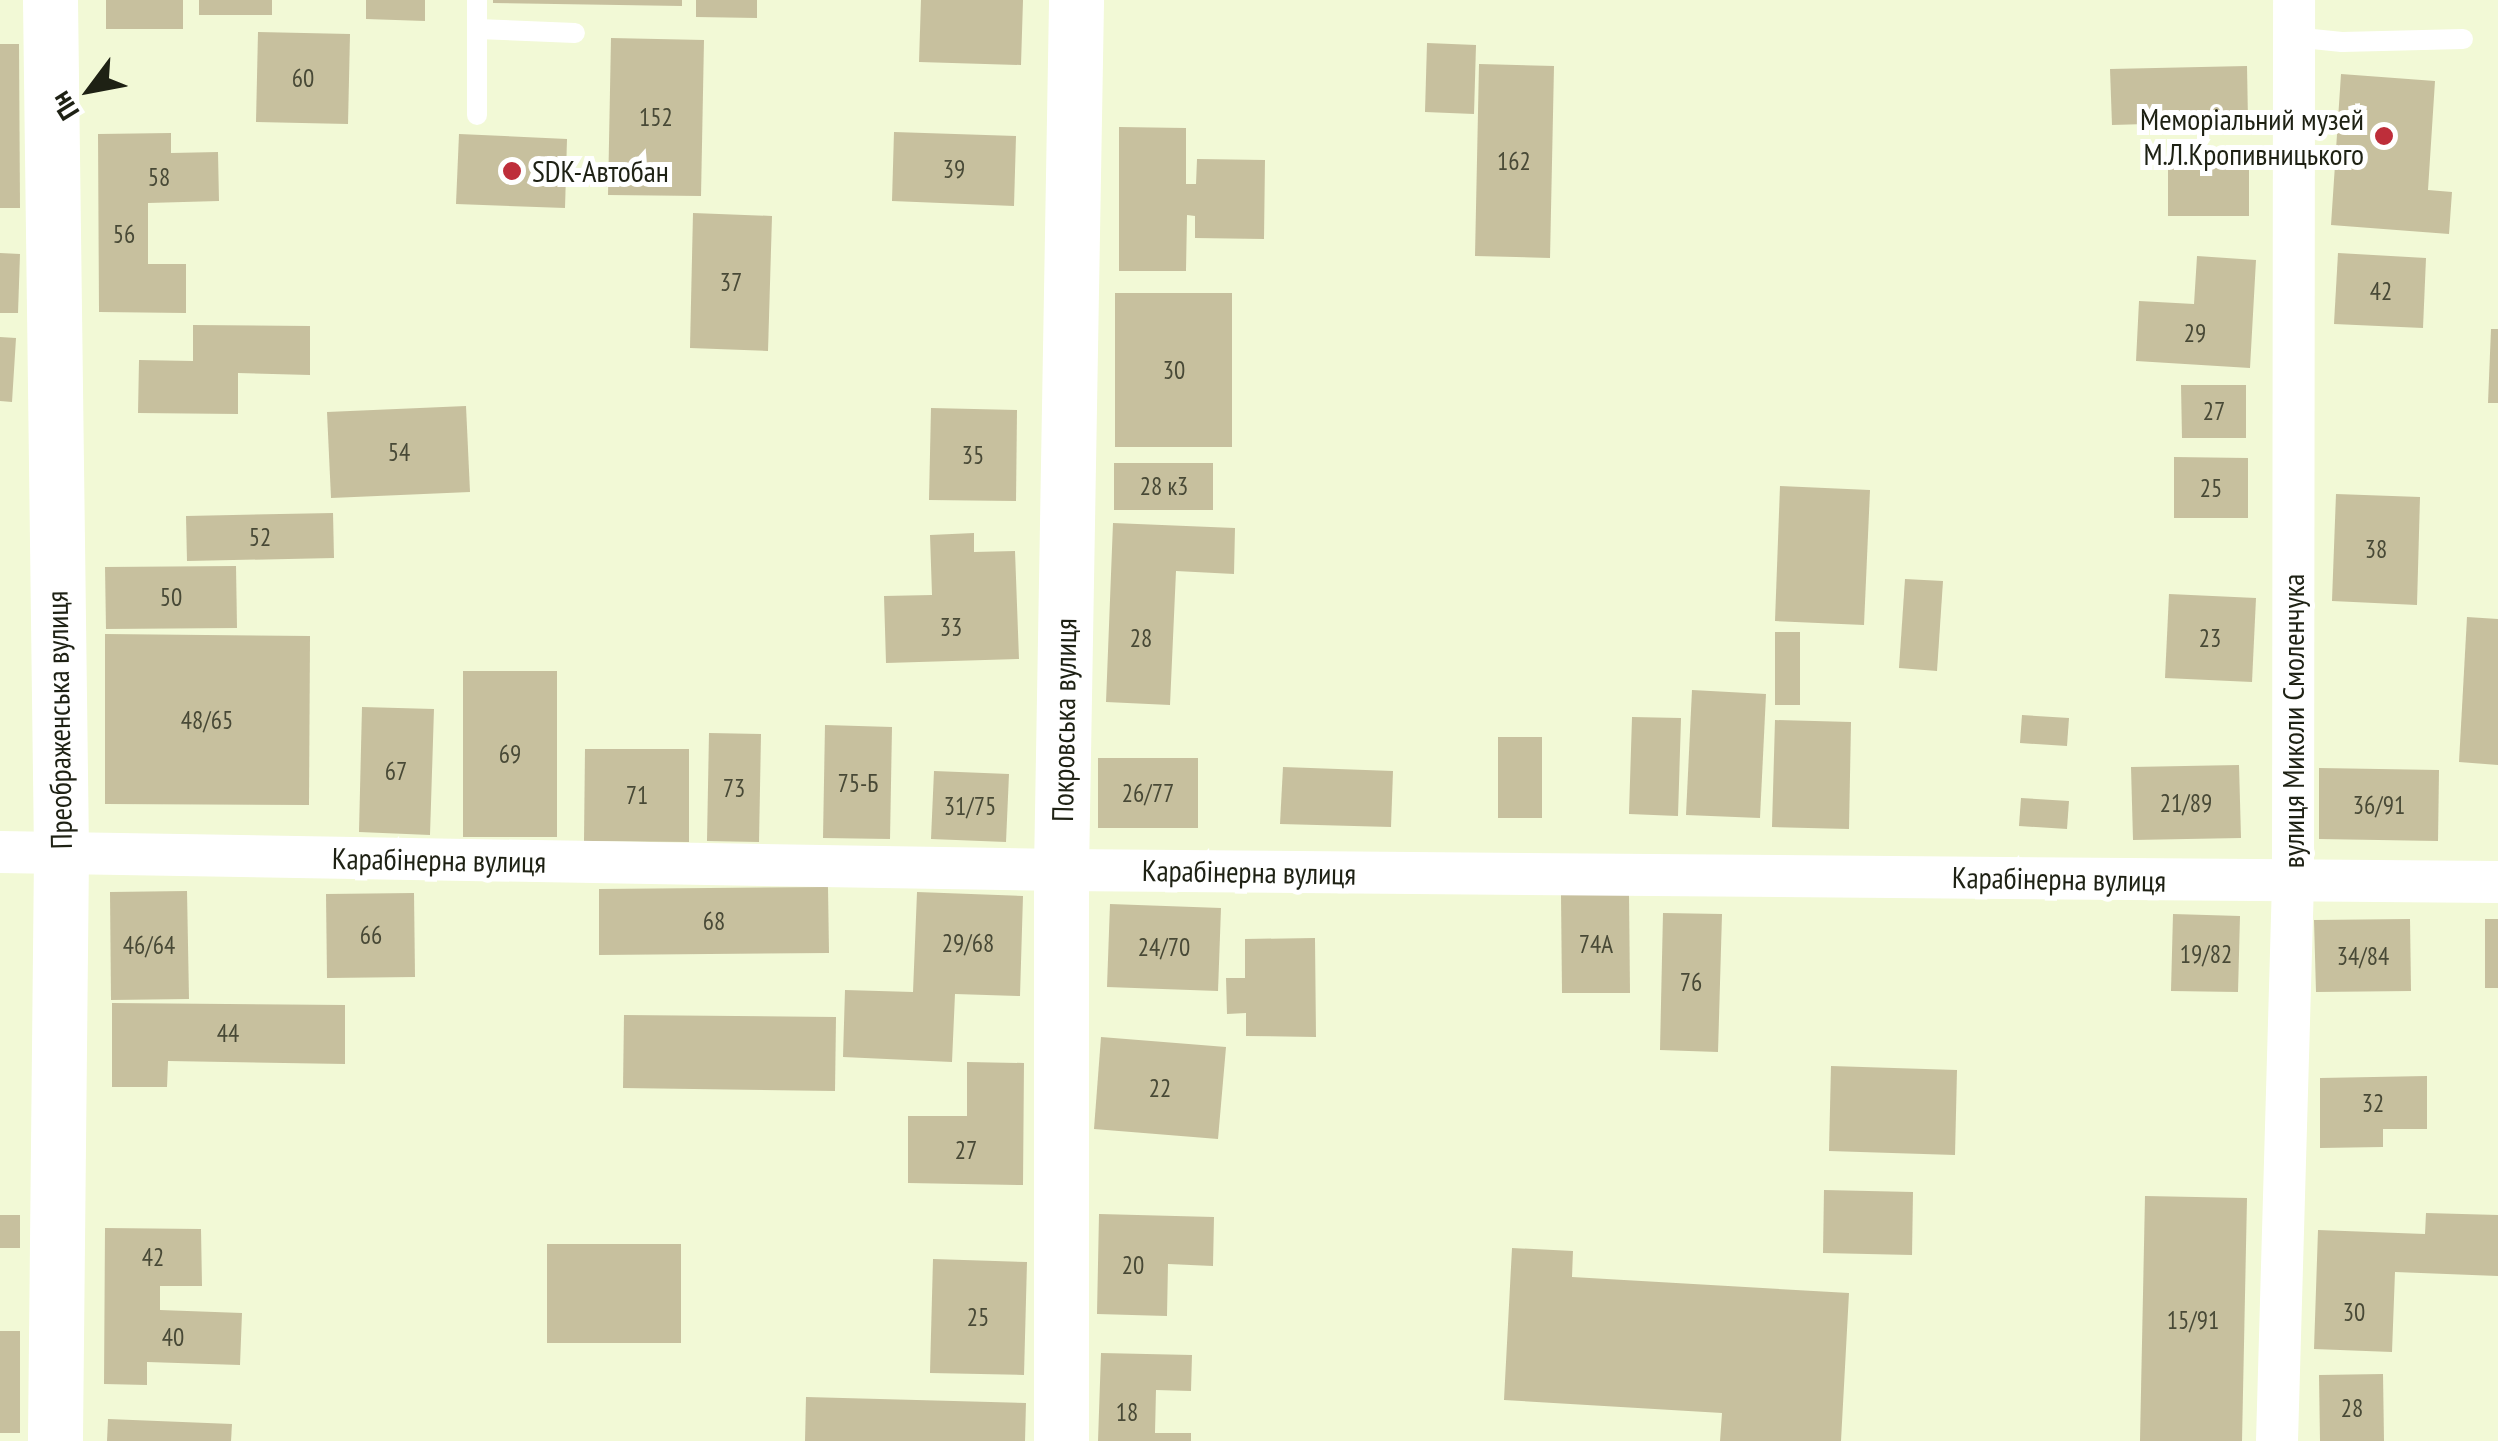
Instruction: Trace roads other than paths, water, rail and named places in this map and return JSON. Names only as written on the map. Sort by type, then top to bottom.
[{"type":"main road","name":"Преображенська вулиця","points":[[50,0],[61,854],[54,1441]]},
{"type":"main road","name":"Покровська вулиця","points":[[1062,1441],[1061,870],[1076,0]]},
{"type":"street","name":"вулиця Миколи Смоленчука","points":[[2278,1441],[2293,882],[2293,18]]},
{"type":"street","name":"Карабінерна вулиця","points":[[0,852],[1061,870],[2498,882]]},
{"type":"lane","points":[[477,0],[477,115]]},
{"type":"lane","points":[[2293,18],[2342,42],[2463,39]]},
{"type":"lane","points":[[477,29],[575,32]]},
{"type":"place","name":"Меморіальний музей М.Л.Кропивницького","points":[[2384,136]]},
{"type":"place","name":"SDK-Автобан","points":[[512,171]]}]
